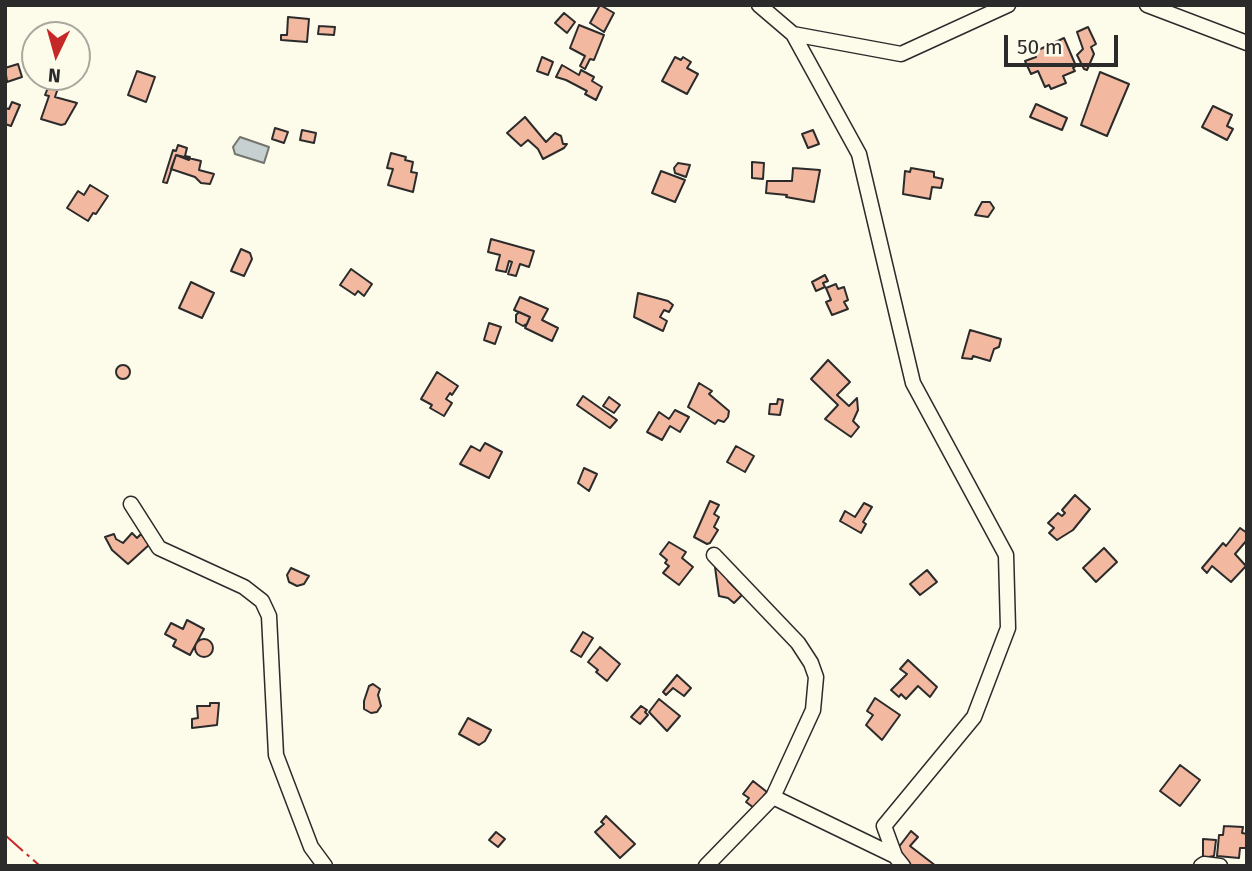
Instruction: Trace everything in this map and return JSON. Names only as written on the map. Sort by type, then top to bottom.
[{"type":"street","points":[[759,5],[793,34],[859,154],[913,383],[1006,555],[1009,628],[974,718],[884,826],[899,861]]},
{"type":"street","points":[[793,34],[901,54],[1008,5]]},
{"type":"street","points":[[1147,5],[1247,43]]},
{"type":"street","points":[[131,504],[159,548],[244,587],[262,601],[269,616],[276,755],[310,847],[325,866]]},
{"type":"street","points":[[706,866],[773,797],[813,710],[816,677],[811,663],[798,643],[714,555]]},
{"type":"street","points":[[773,797],[899,861]]},
{"type":"street","points":[[1201,866],[1220,866]]},
{"type":"shaded area","points":[[240,137],[269,147],[264,163],[235,154],[233,147]]},
{"type":"building","points":[[600,5],[614,13],[604,32],[590,23]]},
{"type":"building","points":[[564,13],[575,22],[567,33],[555,23]]},
{"type":"building","points":[[288,17],[309,19],[307,42],[281,40],[281,35],[287,35]]},
{"type":"building","points":[[579,25],[604,35],[594,60],[590,59],[585,69],[580,66],[585,56],[570,48]]},
{"type":"building","points":[[319,26],[335,27],[334,35],[318,34]]},
{"type":"building","points":[[1088,27],[1096,44],[1091,47],[1094,54],[1087,70],[1077,55],[1083,49],[1077,32]]},
{"type":"building","points":[[1064,38],[1076,66],[1073,68],[1075,71],[1063,76],[1066,83],[1051,89],[1049,85],[1045,87],[1038,71],[1031,74],[1025,61],[1036,57],[1034,52]]},
{"type":"building","points":[[542,57],[553,62],[548,75],[537,71]]},
{"type":"building","points":[[675,57],[681,60],[683,57],[691,62],[687,68],[698,74],[687,94],[662,81]]},
{"type":"building","points":[[18,64],[21,77],[7,82],[5,68]]},
{"type":"building","points":[[562,65],[579,75],[581,70],[594,77],[592,81],[602,87],[596,100],[585,94],[587,91],[556,77]]},
{"type":"building","points":[[137,71],[155,77],[146,102],[128,95]]},
{"type":"building","points":[[1100,72],[1129,84],[1107,136],[1081,125]]},
{"type":"building","points":[[47,91],[57,91],[55,97],[77,103],[65,124],[41,119],[49,96],[45,95]]},
{"type":"building","points":[[12,102],[20,105],[11,126],[5,124],[5,108],[9,109]]},
{"type":"building","points":[[1036,104],[1067,118],[1062,130],[1030,117]]},
{"type":"building","points":[[1213,106],[1232,115],[1227,126],[1233,129],[1227,140],[1202,127]]},
{"type":"building","points":[[525,117],[546,142],[555,133],[561,136],[563,144],[567,144],[543,159],[538,149],[528,140],[521,146],[507,133]]},
{"type":"building","points":[[275,128],[288,132],[284,143],[272,139]]},
{"type":"building","points":[[302,130],[316,133],[314,143],[300,140]]},
{"type":"building","points":[[813,130],[819,144],[808,148],[802,134]]},
{"type":"building","points":[[178,145],[187,148],[185,156],[190,157],[189,160],[176,155],[167,183],[163,182],[173,150],[176,151]]},
{"type":"building","points":[[391,153],[413,162],[411,172],[417,173],[413,192],[388,185],[393,169],[387,168]]},
{"type":"building","points":[[176,155],[201,161],[199,170],[214,174],[210,184],[201,183],[195,177],[171,169]]},
{"type":"building","points":[[752,162],[764,163],[763,179],[752,178]]},
{"type":"building","points":[[678,163],[690,165],[686,177],[675,173],[674,168]]},
{"type":"building","points":[[793,168],[820,170],[814,202],[766,193],[767,181],[792,181]]},
{"type":"building","points":[[911,168],[934,172],[934,177],[943,179],[941,188],[932,187],[930,199],[903,194],[905,171],[910,172]]},
{"type":"building","points":[[661,171],[685,180],[675,202],[652,193]]},
{"type":"building","points":[[90,185],[108,196],[88,221],[67,208],[78,191],[84,195]]},
{"type":"building","points":[[982,202],[990,202],[994,208],[988,217],[975,215]]},
{"type":"building","points":[[491,239],[534,251],[529,267],[520,264],[516,276],[508,274],[512,262],[509,261],[506,272],[496,270],[500,255],[488,252]]},
{"type":"building","points":[[241,249],[250,253],[252,259],[244,276],[231,271]]},
{"type":"building","points":[[351,269],[372,284],[364,296],[358,291],[355,295],[340,285]]},
{"type":"building","points":[[825,275],[828,281],[823,283],[825,287],[816,291],[812,282]]},
{"type":"building","points":[[191,282],[214,293],[202,318],[179,308]]},
{"type":"building","points":[[836,284],[838,289],[844,287],[848,300],[844,302],[848,309],[832,315],[826,302],[831,300],[826,288]]},
{"type":"building","points":[[638,293],[668,301],[673,305],[669,312],[664,310],[660,317],[667,321],[663,331],[634,317]]},
{"type":"building","points":[[520,297],[548,309],[542,320],[558,328],[552,341],[525,328],[530,317],[514,310]]},
{"type":"building","points":[[519,312],[530,317],[523,326],[516,322]]},
{"type":"building","points":[[489,323],[501,327],[495,344],[484,340]]},
{"type":"building","points":[[970,330],[1001,339],[990,361],[973,356],[972,359],[962,358]]},
{"type":"building","points":[[828,360],[850,382],[837,395],[849,406],[857,398],[858,410],[853,421],[859,427],[851,437],[825,419],[838,405],[811,379]]},
{"type":"building","points":[[123,365],[128,367],[128,377],[123,379],[118,377],[116,372],[118,367]]},
{"type":"building","points":[[437,372],[458,386],[446,399],[452,403],[444,416],[421,399]]},
{"type":"building","points":[[699,383],[712,391],[709,394],[729,411],[724,422],[718,420],[715,424],[688,407]]},
{"type":"building","points":[[583,396],[617,420],[610,428],[577,405]]},
{"type":"building","points":[[609,397],[620,405],[614,413],[603,406]]},
{"type":"building","points":[[778,399],[783,400],[780,415],[769,414],[770,404],[777,404]]},
{"type":"building","points":[[675,410],[689,417],[680,432],[670,426],[662,440],[647,432],[659,412],[669,419]]},
{"type":"building","points":[[485,443],[502,452],[489,478],[460,464],[471,446],[480,451]]},
{"type":"building","points":[[736,446],[754,456],[745,472],[727,462]]},
{"type":"building","points":[[584,468],[597,474],[589,491],[578,483]]},
{"type":"building","points":[[1075,495],[1090,509],[1073,530],[1057,540],[1049,533],[1054,528],[1048,523],[1058,513],[1062,516],[1065,513],[1062,510]]},
{"type":"building","points":[[710,501],[719,505],[714,514],[719,517],[714,527],[718,530],[707,544],[694,537]]},
{"type":"building","points":[[864,503],[872,507],[863,522],[866,524],[861,533],[840,521],[845,511],[855,517]]},
{"type":"building","points":[[1240,528],[1247,533],[1247,540],[1235,554],[1246,566],[1231,582],[1212,566],[1207,573],[1202,568],[1223,543],[1226,546]]},
{"type":"building","points":[[132,533],[137,538],[141,534],[150,544],[128,564],[112,550],[105,537],[114,534],[116,539],[123,543]]},
{"type":"building","points":[[669,542],[686,552],[682,558],[693,567],[679,585],[663,573],[669,566],[660,554]]},
{"type":"building","points":[[1104,548],[1117,562],[1096,582],[1083,568]]},
{"type":"building","points":[[715,567],[731,578],[728,581],[742,595],[734,603],[719,596]]},
{"type":"building","points":[[291,568],[309,576],[304,584],[297,586],[289,582],[287,575]]},
{"type":"building","points":[[927,570],[937,582],[920,595],[910,584]]},
{"type":"building","points":[[187,620],[204,629],[190,655],[173,646],[176,640],[165,634],[171,623],[183,629]]},
{"type":"building","points":[[583,632],[593,638],[581,657],[571,651]]},
{"type":"building","points":[[204,639],[210,642],[213,648],[210,654],[204,657],[198,654],[195,648],[198,642]]},
{"type":"building","points":[[600,647],[620,664],[607,681],[588,662]]},
{"type":"building","points":[[908,660],[937,687],[930,697],[918,686],[906,699],[891,690],[907,674],[900,669]]},
{"type":"building","points":[[677,675],[691,688],[684,696],[673,688],[666,695],[663,692]]},
{"type":"building","points":[[373,684],[380,689],[378,695],[381,706],[377,712],[371,713],[364,709],[364,701],[369,686]]},
{"type":"building","points":[[875,698],[900,715],[882,740],[866,725],[873,715],[867,711]]},
{"type":"building","points":[[659,699],[680,716],[667,731],[649,712]]},
{"type":"building","points":[[210,703],[219,703],[217,725],[192,728],[192,719],[198,718],[197,706],[210,706]]},
{"type":"building","points":[[641,706],[647,710],[645,712],[648,715],[640,724],[631,717]]},
{"type":"building","points":[[468,718],[491,730],[485,741],[479,745],[459,734]]},
{"type":"building","points":[[1180,765],[1200,780],[1180,806],[1160,791]]},
{"type":"building","points":[[753,781],[767,792],[754,808],[746,802],[749,798],[743,794]]},
{"type":"building","points":[[606,816],[635,844],[620,858],[595,832],[604,824],[601,822]]},
{"type":"building","points":[[1224,826],[1243,827],[1242,833],[1247,834],[1247,848],[1240,848],[1239,858],[1217,856],[1219,835],[1223,835]]},
{"type":"building","points":[[911,831],[918,837],[910,846],[936,866],[912,866],[902,855],[898,848]]},
{"type":"building","points":[[496,832],[505,839],[498,847],[489,840]]},
{"type":"building","points":[[1203,839],[1216,840],[1214,856],[1203,858]]},
{"type":"power","points":[[5,835],[40,866]]}]
